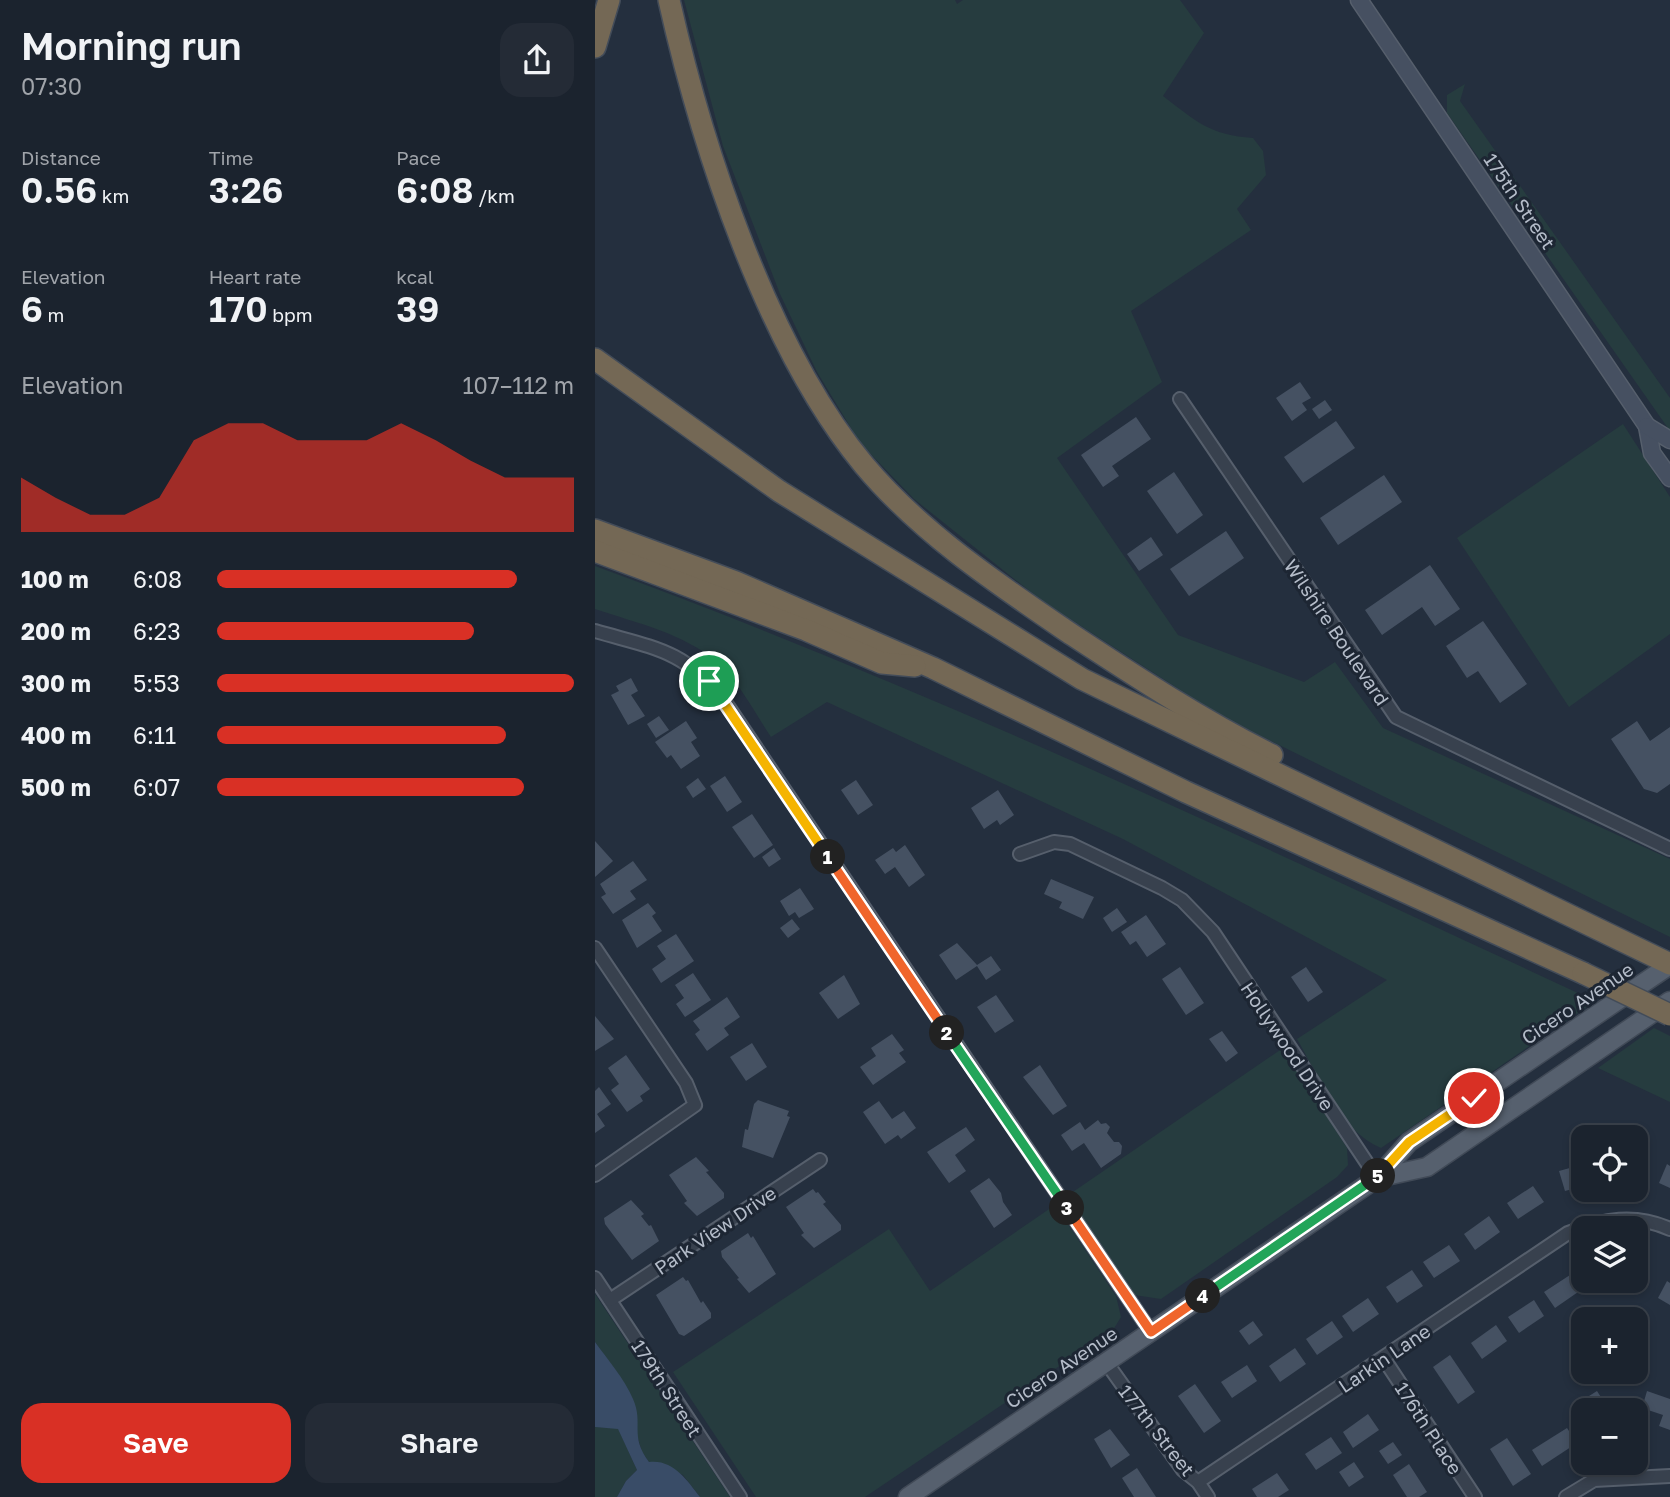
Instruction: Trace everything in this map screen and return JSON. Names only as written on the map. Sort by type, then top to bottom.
[{"type":"highway","points":[[595,47],[609,0]]},
{"type":"highway","points":[[669,0],[696,104],[720,178],[753,267],[784,336],[812,390],[836,427],[892,496],[926,528],[1040,613],[1206,722],[1295,766],[1456,860]]},
{"type":"highway","points":[[595,359],[779,491],[1082,679],[1670,965]]},
{"type":"highway","points":[[595,530],[736,582],[933,668],[1186,792],[1670,1015]]},
{"type":"highway","points":[[595,551],[806,630],[882,663],[933,668]]},
{"type":"main road","name":"Cicero Avenue","points":[[908,1497],[1377,1178],[1409,1142],[1670,965]]},
{"type":"main road","name":"Cicero Avenue","points":[[1377,1178],[1427,1167],[1670,1001]]},
{"type":"street","name":"175th Street","points":[[1359,0],[1647,426],[1653,453],[1670,478]]},
{"type":"street","name":"Wilshire Boulevard","points":[[1180,399],[1396,718],[1670,849]]},
{"type":"street","name":"175th Street","points":[[1647,426],[1670,440]]},
{"type":"street","points":[[595,631],[678,657],[701,672],[723,699],[868,918],[1151,1332]]},
{"type":"street","name":"Hollywood Drive","points":[[1020,854],[1054,842],[1070,844],[1162,888],[1199,916],[1213,932],[1377,1178]]},
{"type":"street","points":[[595,948],[686,1083],[695,1105],[595,1175]]},
{"type":"street","name":"Park View Drive","points":[[610,1300],[820,1160]]},
{"type":"street","name":"Larkin Lane","points":[[1198,1482],[1568,1233],[1592,1223],[1630,1218],[1648,1220],[1670,1229]]},
{"type":"street","name":"179th Street","points":[[595,1278],[740,1497]]},
{"type":"street","name":"176th Place","points":[[1384,1359],[1475,1497]]},
{"type":"street","name":"177th Street","points":[[1106,1362],[1183,1470],[1198,1482],[1208,1497]]},
{"type":"street","points":[[1566,1497],[1594,1480],[1670,1476]]},
{"type":"green space","points":[[684,0],[955,0],[957,4],[963,0],[1180,0],[1204,33],[1163,96],[1205,126],[1226,134],[1253,138],[1263,151],[1266,175],[1237,209],[1251,230],[1131,311],[1162,382],[1057,458],[1178,635],[1304,682],[1335,662],[1383,728],[1670,859],[1670,937],[1222,717],[1042,601],[914,499],[860,443],[817,372],[780,294],[723,146]]},
{"type":"green space","points":[[1465,84],[1460,101],[1670,398],[1670,431],[1447,113],[1447,95]]},
{"type":"green space","points":[[1623,424],[1670,497],[1670,634],[1569,707],[1457,538]]},
{"type":"green space","points":[[595,566],[722,614],[975,718],[1224,829],[1595,1001],[1381,1148],[1366,1140],[1342,1116],[1297,1039],[1387,980],[1123,839],[827,702],[771,737],[733,679],[705,653],[675,636],[595,609]]},
{"type":"green space","points":[[1654,1028],[1670,1036],[1670,1102],[1598,1068]]},
{"type":"green space","points":[[1283,1048],[1347,1148],[1348,1165],[1337,1177],[1161,1299],[1134,1295],[1067,1196]]},
{"type":"green space","points":[[1055,1205],[1116,1296],[1121,1317],[1113,1330],[865,1497],[756,1497],[673,1372],[889,1229],[930,1291]]},
{"type":"green space","points":[[595,1294],[730,1497],[700,1497],[683,1475],[649,1462],[642,1452],[619,1375],[595,1342]]},
{"type":"green space","points":[[595,1427],[618,1428],[637,1470],[626,1481],[617,1497],[595,1497]]},
{"type":"water","points":[[595,1342],[633,1399],[638,1437],[649,1462],[672,1467],[700,1497],[617,1497],[626,1481],[637,1470],[618,1429],[595,1427]]},
{"type":"building","points":[[1300,382],[1311,398],[1302,403],[1307,410],[1292,421],[1276,398]]},
{"type":"building","points":[[1325,400],[1332,410],[1319,419],[1312,409]]},
{"type":"building","points":[[1136,417],[1151,439],[1112,466],[1119,476],[1103,487],[1081,455]]},
{"type":"building","points":[[1336,421],[1355,448],[1303,483],[1284,457]]},
{"type":"building","points":[[1174,472],[1203,515],[1177,534],[1147,491]]},
{"type":"building","points":[[1384,475],[1402,502],[1338,545],[1320,518]]},
{"type":"building","points":[[1226,531],[1244,558],[1189,596],[1170,569]]},
{"type":"building","points":[[1151,537],[1163,555],[1139,571],[1127,554]]},
{"type":"building","points":[[1430,565],[1460,609],[1435,626],[1422,607],[1382,635],[1365,610]]},
{"type":"building","points":[[1483,621],[1527,684],[1500,703],[1478,671],[1467,678],[1446,646]]},
{"type":"building","points":[[631,678],[638,691],[631,695],[645,716],[628,725],[611,695],[619,691],[616,686]]},
{"type":"building","points":[[659,716],[669,730],[656,738],[647,724]]},
{"type":"building","points":[[686,721],[697,738],[691,742],[700,756],[681,769],[671,755],[667,758],[655,742]]},
{"type":"building","points":[[1637,721],[1650,741],[1670,727],[1670,784],[1657,793],[1644,789],[1611,739]]},
{"type":"building","points":[[725,776],[742,802],[727,812],[710,786]]},
{"type":"building","points":[[698,778],[706,789],[693,798],[686,787]]},
{"type":"building","points":[[856,780],[873,805],[858,815],[841,790]]},
{"type":"building","points":[[998,790],[1014,815],[1000,825],[997,820],[984,829],[971,808]]},
{"type":"building","points":[[752,814],[773,845],[754,858],[732,827]]},
{"type":"building","points":[[595,841],[613,861],[595,877]]},
{"type":"building","points":[[905,845],[925,875],[909,887],[895,867],[885,874],[875,860],[893,848],[896,852]]},
{"type":"building","points":[[774,848],[781,859],[769,867],[762,857]]},
{"type":"building","points":[[633,861],[647,880],[630,891],[636,899],[613,914],[601,897],[606,894],[600,884]]},
{"type":"building","points":[[1051,879],[1094,897],[1083,919],[1059,908],[1062,902],[1044,894]]},
{"type":"building","points":[[800,888],[814,909],[799,918],[795,912],[789,916],[780,901]]},
{"type":"building","points":[[648,903],[656,913],[652,916],[662,931],[637,948],[622,920]]},
{"type":"building","points":[[1117,908],[1127,922],[1112,932],[1103,918]]},
{"type":"building","points":[[1146,915],[1166,944],[1147,957],[1136,941],[1130,945],[1121,932]]},
{"type":"building","points":[[792,919],[800,929],[788,938],[780,928]]},
{"type":"building","points":[[676,934],[694,961],[661,983],[652,969],[666,959],[657,946]]},
{"type":"building","points":[[957,943],[977,965],[991,956],[1001,970],[986,980],[977,966],[956,980],[939,955]]},
{"type":"building","points":[[1180,967],[1204,1003],[1186,1015],[1162,979]]},
{"type":"building","points":[[1306,967],[1323,992],[1308,1002],[1291,977]]},
{"type":"building","points":[[693,973],[711,1000],[685,1017],[676,1004],[684,998],[675,985]]},
{"type":"building","points":[[844,975],[860,1004],[838,1019],[819,993]]},
{"type":"building","points":[[996,995],[1014,1021],[995,1033],[977,1007]]},
{"type":"building","points":[[727,997],[740,1017],[724,1028],[729,1035],[707,1051],[695,1034],[700,1030],[693,1021]]},
{"type":"building","points":[[595,1016],[614,1039],[595,1051]]},
{"type":"building","points":[[1222,1031],[1238,1053],[1226,1062],[1209,1039]]},
{"type":"building","points":[[892,1034],[904,1050],[899,1053],[906,1062],[873,1085],[860,1067],[876,1056],[871,1048]]},
{"type":"building","points":[[752,1043],[767,1067],[746,1081],[730,1057]]},
{"type":"building","points":[[626,1055],[650,1089],[640,1096],[643,1101],[627,1112],[611,1090],[619,1084],[608,1068]]},
{"type":"building","points":[[1040,1065],[1067,1106],[1053,1115],[1023,1077]]},
{"type":"building","points":[[599,1087],[611,1104],[597,1114],[605,1126],[595,1133],[595,1091]]},
{"type":"building","points":[[758,1100],[789,1111],[787,1116],[790,1117],[773,1158],[742,1147],[745,1129],[748,1130],[754,1104]]},
{"type":"building","points":[[879,1101],[892,1119],[904,1111],[916,1128],[901,1139],[898,1135],[885,1144],[863,1112]]},
{"type":"building","points":[[1098,1120],[1110,1127],[1107,1133],[1114,1142],[1119,1142],[1122,1146],[1121,1154],[1101,1168],[1084,1143],[1072,1151],[1061,1135],[1080,1122],[1085,1130]]},
{"type":"building","points":[[966,1127],[975,1140],[955,1155],[966,1171],[949,1183],[927,1152]]},
{"type":"building","points":[[696,1157],[724,1193],[724,1198],[697,1216],[684,1203],[687,1201],[669,1175]]},
{"type":"building","points":[[1667,1164],[1670,1166],[1670,1188],[1659,1183]]},
{"type":"building","points":[[1571,1168],[1571,1189],[1565,1191],[1559,1171]]},
{"type":"building","points":[[989,1178],[1001,1193],[1003,1202],[1012,1215],[994,1228],[970,1191]]},
{"type":"building","points":[[1533,1186],[1544,1202],[1518,1219],[1507,1203]]},
{"type":"building","points":[[813,1189],[826,1202],[823,1204],[841,1225],[841,1230],[814,1248],[801,1235],[804,1233],[786,1207]]},
{"type":"building","points":[[631,1200],[644,1214],[641,1216],[651,1225],[659,1241],[632,1260],[605,1224],[604,1218]]},
{"type":"building","points":[[1489,1216],[1500,1232],[1475,1250],[1464,1234]]},
{"type":"building","points":[[748,1233],[751,1238],[753,1236],[776,1274],[749,1293],[722,1257],[721,1251]]},
{"type":"building","points":[[1449,1245],[1460,1261],[1434,1278],[1423,1262]]},
{"type":"building","points":[[1412,1270],[1423,1286],[1397,1303],[1386,1287]]},
{"type":"building","points":[[1570,1275],[1571,1293],[1577,1293],[1555,1308],[1544,1292]]},
{"type":"building","points":[[683,1277],[688,1280],[701,1303],[703,1301],[711,1313],[711,1318],[684,1336],[679,1334],[656,1295]]},
{"type":"building","points":[[1667,1281],[1670,1283],[1670,1305],[1658,1298]]},
{"type":"building","points":[[1368,1298],[1379,1314],[1353,1332],[1342,1316]]},
{"type":"building","points":[[1534,1300],[1544,1316],[1519,1333],[1508,1317]]},
{"type":"building","points":[[1253,1321],[1263,1335],[1249,1345],[1239,1331]]},
{"type":"building","points":[[1332,1321],[1343,1337],[1317,1355],[1306,1339]]},
{"type":"building","points":[[1496,1325],[1507,1341],[1482,1359],[1471,1343]]},
{"type":"building","points":[[1295,1348],[1306,1364],[1280,1382],[1269,1366]]},
{"type":"building","points":[[1450,1355],[1475,1392],[1458,1404],[1433,1367]]},
{"type":"building","points":[[1247,1365],[1257,1381],[1232,1398],[1221,1382]]},
{"type":"building","points":[[1195,1384],[1221,1421],[1204,1433],[1178,1396]]},
{"type":"building","points":[[1597,1391],[1602,1398],[1586,1398]]},
{"type":"building","points":[[1647,1391],[1670,1399],[1670,1430],[1659,1426],[1663,1415],[1648,1410],[1648,1398],[1645,1398]]},
{"type":"building","points":[[1368,1414],[1379,1430],[1353,1448],[1343,1432]]},
{"type":"building","points":[[1567,1428],[1571,1434],[1571,1447],[1542,1466],[1532,1450]]},
{"type":"building","points":[[1110,1429],[1130,1455],[1111,1468],[1094,1439]]},
{"type":"building","points":[[1331,1437],[1342,1453],[1316,1470],[1305,1454]]},
{"type":"building","points":[[1507,1438],[1531,1474],[1513,1486],[1490,1449]]},
{"type":"building","points":[[1393,1442],[1402,1455],[1388,1464],[1379,1451]]},
{"type":"building","points":[[1354,1462],[1364,1477],[1349,1487],[1339,1472]]},
{"type":"building","points":[[1409,1464],[1427,1492],[1419,1497],[1407,1497],[1393,1475]]},
{"type":"building","points":[[1137,1468],[1156,1497],[1134,1497],[1122,1478]]},
{"type":"building","points":[[1277,1473],[1289,1490],[1278,1497],[1257,1497],[1252,1489]]},
{"type":"route","points":[[709,681],[1151,1332],[1377,1178],[1409,1142],[1474,1098]]}]
